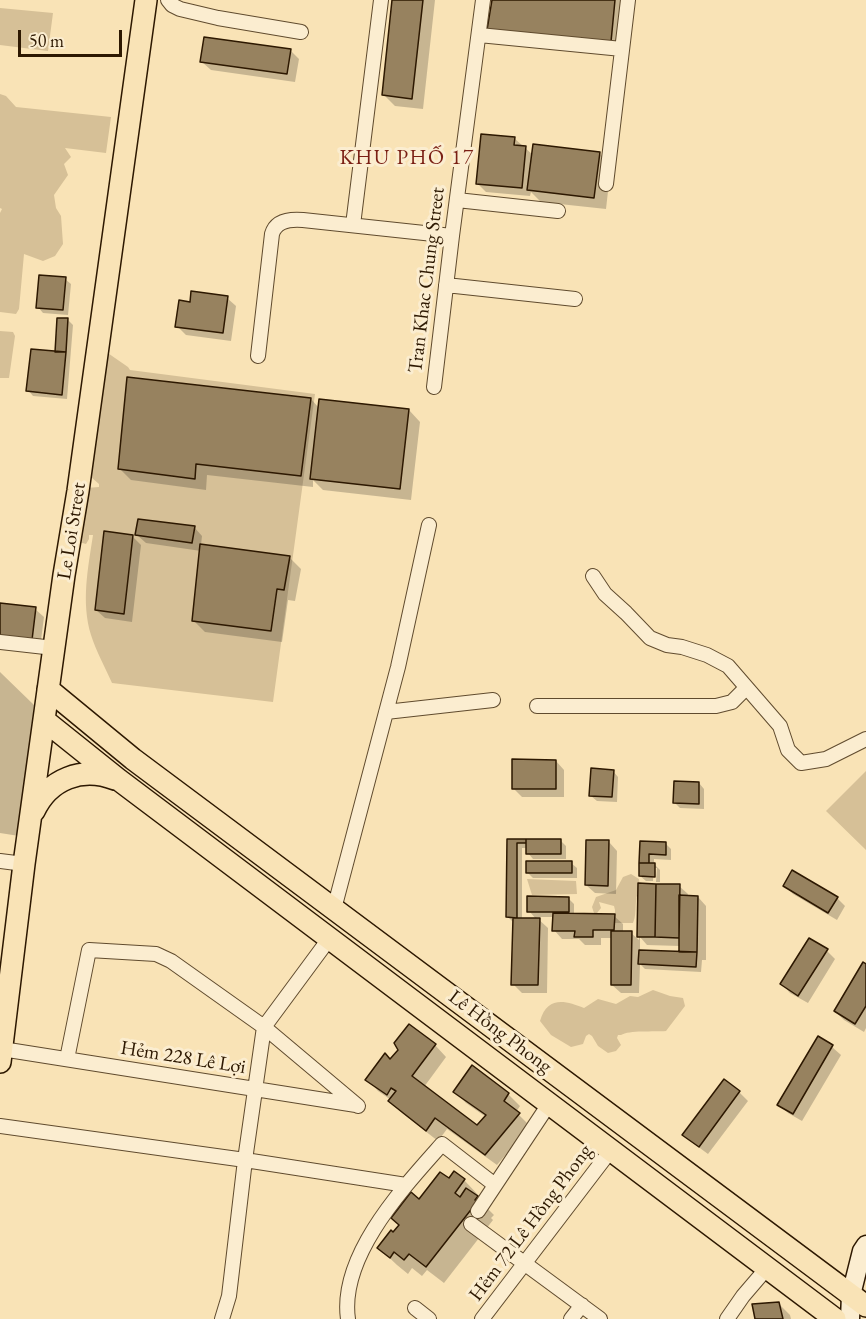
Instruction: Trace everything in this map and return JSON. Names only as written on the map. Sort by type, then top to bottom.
[{"type":"main road","name":"Le Loi Street","points":[[1,1055],[29,825],[146,0]]},
{"type":"main road","name":"Lê Hồng Phong","points":[[48,689],[133,759],[817,1270],[861,1296]]},
{"type":"main road","name":"Lê Hồng Phong","points":[[44,720],[119,780],[835,1319]]},
{"type":"main road","points":[[92,759],[110,740]]},
{"type":"main road","points":[[29,825],[35,808],[43,796],[65,779],[76,775],[94,774],[119,780]]},
{"type":"main road","points":[[329,939],[339,913]]},
{"type":"main road","points":[[555,1108],[577,1090]]},
{"type":"main road","points":[[850,1319],[861,1296],[861,1251],[866,1245]]},
{"type":"main road","points":[[800,1292],[817,1270]]},
{"type":"street","points":[[168,0],[172,6],[180,9],[301,32]]},
{"type":"street","points":[[353,225],[381,0]]},
{"type":"street","name":"Tran Khac Chung Street","points":[[434,387],[483,0]]},
{"type":"street","points":[[606,184],[628,0]]},
{"type":"street","points":[[479,35],[622,49]]},
{"type":"street","points":[[457,200],[558,211]]},
{"type":"street","points":[[258,356],[272,234],[274,228],[285,221],[293,219],[452,236]]},
{"type":"street","points":[[446,285],[575,299]]},
{"type":"street","points":[[339,913],[398,667],[429,525]]},
{"type":"street","points":[[593,576],[605,594],[650,638],[667,645],[707,655],[728,666],[780,726],[789,750],[801,763],[826,759],[866,739]]},
{"type":"street","points":[[0,642],[54,648]]},
{"type":"street","points":[[537,706],[716,706],[732,702],[746,688]]},
{"type":"street","points":[[386,712],[493,700]]},
{"type":"street","points":[[0,861],[24,864]]},
{"type":"street","points":[[222,1319],[229,1296],[244,1160],[264,1027],[329,939]]},
{"type":"street","points":[[67,1059],[89,950],[156,954],[171,961],[264,1027]]},
{"type":"street","name":"Hẻm 228 Lê Lợi","points":[[1,1055],[67,1059],[358,1106],[264,1027]]},
{"type":"street","points":[[478,1211],[495,1185],[555,1108]]},
{"type":"street","points":[[0,1126],[406,1185]]},
{"type":"street","points":[[348,1319],[348,1297],[361,1253],[378,1222],[406,1185],[442,1144],[495,1185]]},
{"type":"street","name":"Hẻm 72 Lê Hồng Phong","points":[[482,1319],[611,1150]]},
{"type":"street","points":[[471,1224],[600,1319]]},
{"type":"street","points":[[727,1319],[767,1268]]},
{"type":"street","points":[[571,1319],[582,1305]]},
{"type":"street","points":[[415,1308],[429,1319]]},
{"type":"shaded area","points":[[0,8],[53,13],[48,51],[0,45]]},
{"type":"shaded area","points":[[0,94],[6,96],[16,107],[111,117],[106,153],[65,148],[71,157],[64,164],[68,175],[54,195],[56,208],[61,216],[63,244],[55,256],[43,261],[24,254],[19,309],[16,314],[0,312],[0,213],[2,209],[0,208]]},
{"type":"shaded area","points":[[0,331],[13,332],[15,336],[9,378],[0,378]]},
{"type":"shaded area","points":[[102,349],[130,370],[315,394],[273,702],[112,683],[93,641],[86,610],[86,585],[93,535],[89,535],[86,544],[79,542],[86,488],[99,487],[99,484],[91,477],[76,472],[74,459],[77,416],[83,406]],"holes":[[[131,377],[311,398],[301,476],[196,464],[195,479],[126,470],[119,459]],[[138,519],[194,526],[192,542],[136,535]],[[104,531],[133,535],[124,613],[95,610]],[[200,544],[290,556],[284,589],[277,589],[271,631],[192,621]]]},
{"type":"shaded area","points":[[866,771],[866,850],[826,811]]},
{"type":"shaded area","points":[[631,874],[639,879],[640,889],[633,923],[615,923],[614,906],[599,902],[601,908],[594,913],[592,907],[596,897],[616,890],[623,877]]},
{"type":"shaded area","points":[[527,879],[576,881],[577,894],[532,895]]},
{"type":"shaded area","points":[[653,990],[683,998],[685,1006],[666,1031],[618,1035],[617,1038],[621,1045],[616,1051],[608,1053],[598,1046],[589,1034],[583,1044],[571,1047],[551,1035],[540,1021],[547,1007],[558,1002],[584,1008],[598,999],[616,1004],[630,996],[638,997]]},
{"type":"building","points":[[392,0],[423,0],[412,99],[382,95]]},
{"type":"building","points":[[492,0],[615,0],[611,42],[487,30]]},
{"type":"building","points":[[204,37],[291,49],[287,74],[200,62]]},
{"type":"building","points":[[481,134],[515,137],[514,145],[526,146],[522,188],[476,184]]},
{"type":"building","points":[[533,144],[600,152],[594,198],[527,190]]},
{"type":"building","points":[[39,275],[66,277],[63,310],[36,308]]},
{"type":"building","points":[[191,291],[228,296],[223,333],[175,327],[179,300],[190,302]]},
{"type":"building","points":[[57,318],[68,318],[66,352],[55,352]]},
{"type":"building","points":[[31,349],[66,352],[62,395],[26,391]]},
{"type":"building","points":[[127,377],[311,398],[301,476],[196,464],[195,479],[118,469]]},
{"type":"building","points":[[319,399],[409,409],[400,489],[310,479]]},
{"type":"building","points":[[138,519],[195,526],[192,543],[135,535]]},
{"type":"building","points":[[104,531],[133,535],[124,614],[95,610]]},
{"type":"building","points":[[200,544],[290,556],[284,590],[277,589],[271,631],[192,621]]},
{"type":"building","points":[[0,603],[36,607],[32,640],[0,636]]},
{"type":"building","points":[[512,759],[556,760],[556,789],[512,789]]},
{"type":"building","points":[[591,768],[614,770],[612,797],[589,796]]},
{"type":"building","points":[[674,781],[699,782],[699,804],[673,803]]},
{"type":"building","points":[[507,839],[526,839],[526,843],[517,843],[517,918],[506,917]]},
{"type":"building","points":[[526,839],[561,839],[561,854],[526,854]]},
{"type":"building","points":[[586,840],[609,840],[608,886],[585,885]]},
{"type":"building","points":[[640,841],[666,842],[666,855],[649,854],[649,863],[639,863]]},
{"type":"building","points":[[526,861],[572,861],[572,873],[526,873]]},
{"type":"building","points":[[639,863],[655,863],[655,877],[639,876]]},
{"type":"building","points":[[792,870],[838,897],[828,913],[783,886]]},
{"type":"building","points":[[638,883],[656,884],[655,937],[637,937]]},
{"type":"building","points":[[656,884],[680,884],[679,938],[655,937]]},
{"type":"building","points":[[679,895],[698,896],[697,952],[679,952]]},
{"type":"building","points":[[527,896],[569,897],[569,912],[527,912]]},
{"type":"building","points":[[553,913],[615,914],[614,930],[593,930],[593,937],[574,937],[575,931],[552,931]]},
{"type":"building","points":[[513,918],[540,918],[538,985],[511,985]]},
{"type":"building","points":[[611,931],[632,931],[631,985],[611,985]]},
{"type":"building","points":[[809,938],[828,949],[798,996],[780,984]]},
{"type":"building","points":[[639,950],[697,952],[696,967],[638,964]]},
{"type":"building","points":[[863,962],[866,964],[866,1006],[855,1024],[834,1011]]},
{"type":"building","points":[[409,1024],[436,1044],[412,1076],[477,1125],[486,1115],[453,1092],[472,1065],[509,1093],[504,1101],[520,1113],[485,1155],[435,1118],[426,1131],[388,1101],[396,1091],[391,1088],[387,1095],[365,1080],[385,1053],[390,1059],[398,1050],[394,1043]]},
{"type":"building","points":[[818,1036],[833,1045],[793,1114],[777,1105]]},
{"type":"building","points":[[724,1079],[740,1091],[699,1147],[682,1135]]},
{"type":"building","points":[[454,1171],[465,1179],[455,1193],[460,1197],[466,1188],[478,1196],[475,1200],[477,1202],[426,1267],[409,1254],[404,1260],[394,1252],[390,1258],[377,1248],[391,1230],[393,1232],[399,1225],[391,1218],[411,1192],[419,1199],[440,1172],[449,1178]]},
{"type":"building","points":[[779,1302],[783,1319],[755,1319],[752,1304]]},
{"type":"district","name":"KHU PHỐ 17","points":[[407,158]]}]
